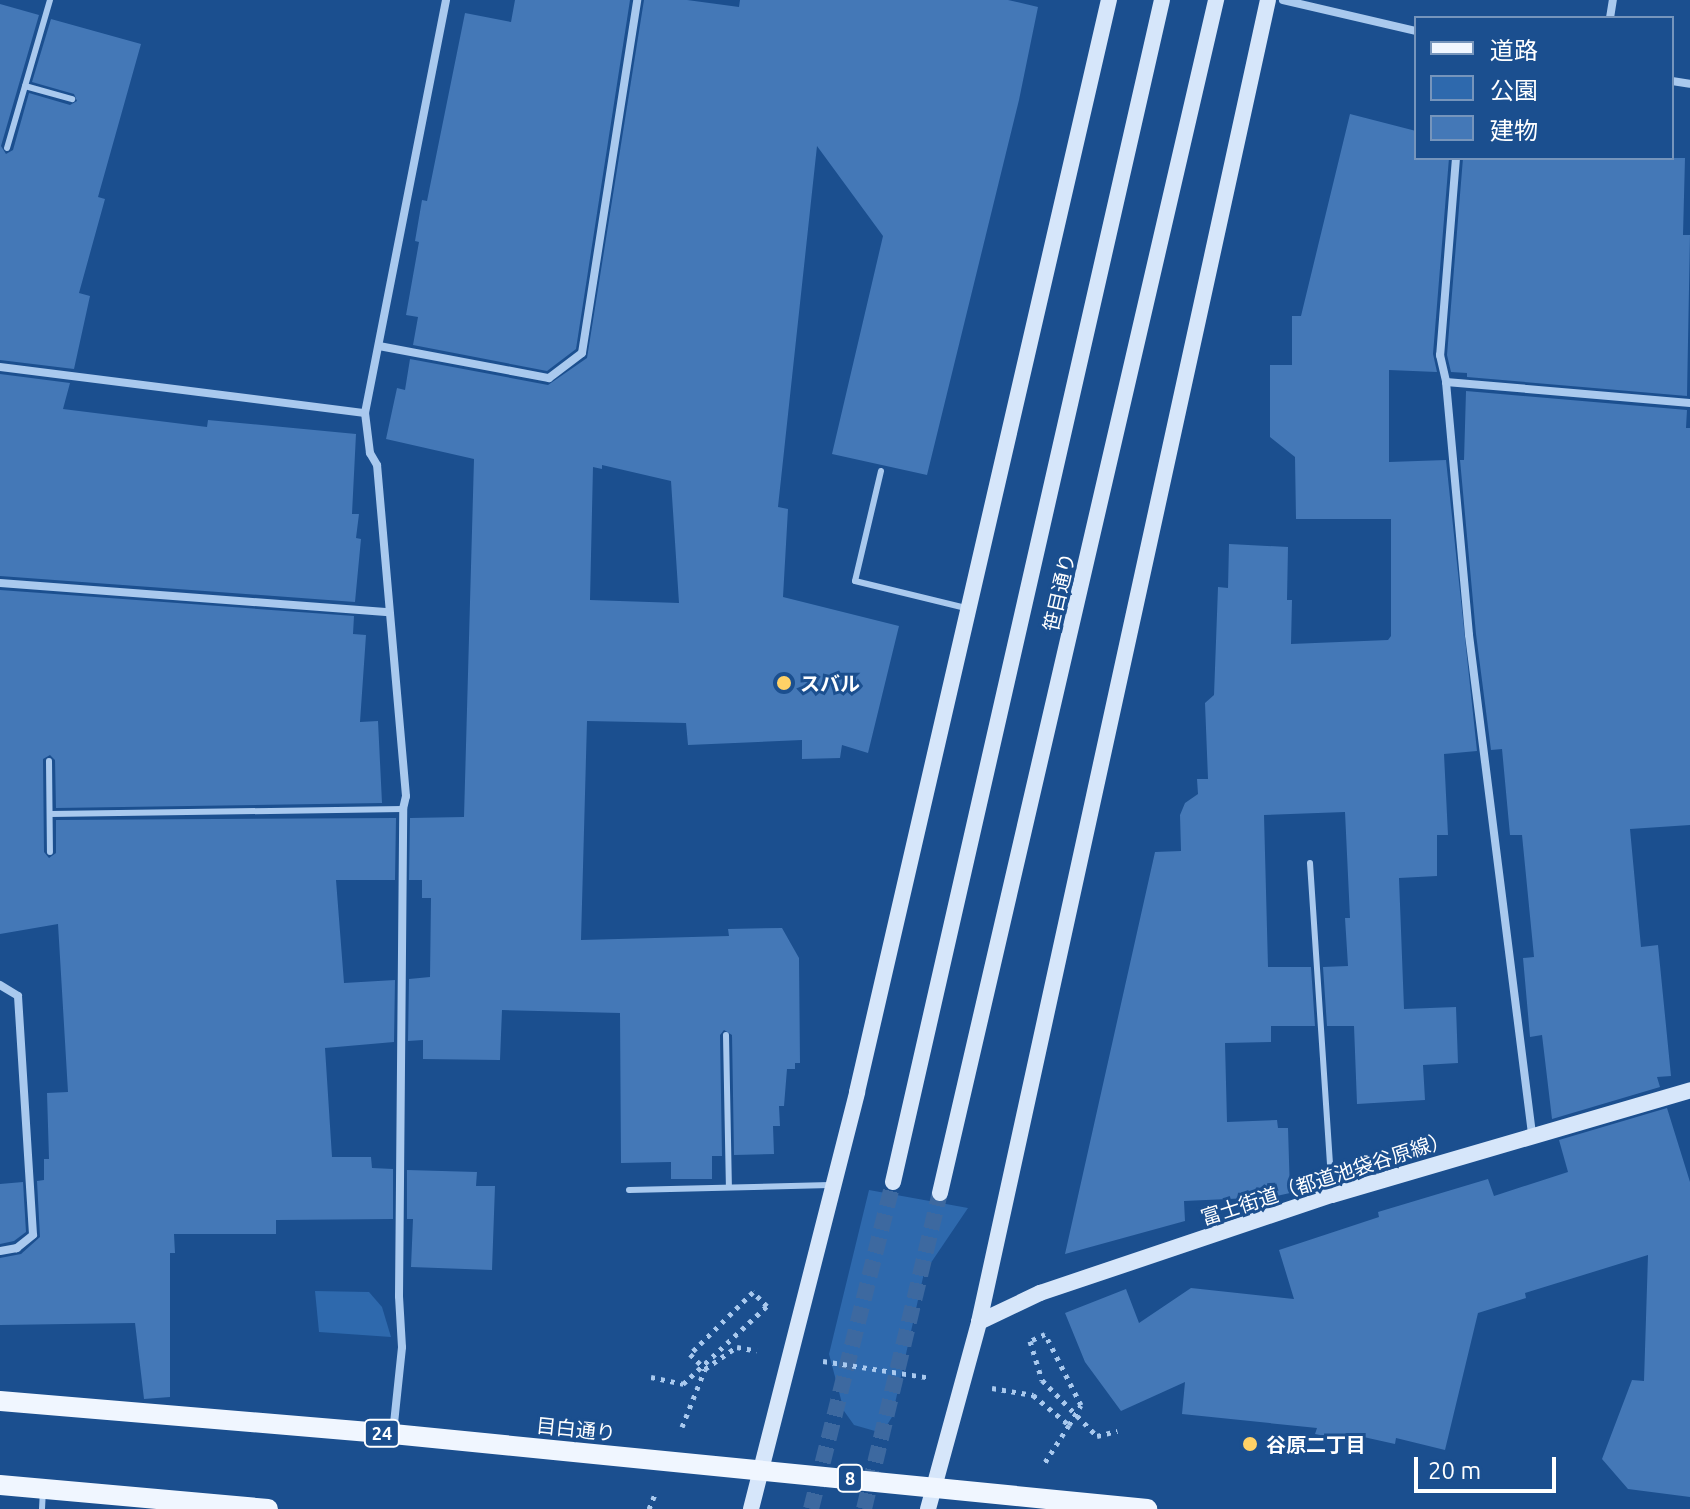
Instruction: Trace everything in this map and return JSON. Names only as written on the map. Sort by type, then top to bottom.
[{"type":"main road","points":[[751,1509],[834,1185],[1109,0]]},
{"type":"main road","name":"笹目通り","points":[[893,1182],[1162,0]]},
{"type":"main road","name":"笹目通り","points":[[940,1193],[1216,0]]},
{"type":"main road","points":[[928,1509],[979,1322],[1268,0]]},
{"type":"main road","name":"富士街道（都道池袋谷原線）","points":[[979,1322],[1040,1293],[1332,1195],[1690,1090]]},
{"type":"main road","name":"目白通り","points":[[0,1401],[936,1485],[1147,1509]]},
{"type":"main road","points":[[0,1485],[42,1499],[268,1509]]},
{"type":"street","points":[[393,1434],[402,1347],[399,1280],[403,809],[406,796],[377,465],[370,453],[365,413],[446,0]]},
{"type":"street","points":[[379,346],[549,378],[582,353],[637,0]]},
{"type":"street","points":[[1283,0],[1414,31]]},
{"type":"street","points":[[1456,160],[1440,355],[1446,382],[1469,635],[1532,1134]]},
{"type":"street","points":[[0,367],[365,413]]},
{"type":"street","points":[[1446,382],[1690,403]]},
{"type":"street","points":[[0,583],[389,612]]},
{"type":"street","points":[[0,985],[18,996],[33,1235],[17,1248],[0,1251]]},
{"type":"lane","points":[[7,148],[50,0]]},
{"type":"lane","points":[[25,86],[72,99]]},
{"type":"lane","points":[[881,471],[855,581],[970,609]]},
{"type":"lane","points":[[49,761],[50,852]]},
{"type":"lane","points":[[50,814],[403,809]]},
{"type":"lane","points":[[1310,863],[1332,1195]]},
{"type":"lane","points":[[726,1035],[729,1187]]},
{"type":"lane","points":[[629,1190],[834,1185]]},
{"type":"path","points":[[651,1377],[683,1384],[767,1306],[753,1292],[690,1354],[705,1369]]},
{"type":"path","points":[[1038,1473],[1069,1425],[1081,1405],[1045,1334],[1030,1341],[1042,1380],[1053,1392],[1097,1436],[1117,1431]]},
{"type":"path","points":[[677,1439],[705,1369],[737,1347],[768,1352]]},
{"type":"path","points":[[815,1360],[939,1380]]},
{"type":"path","points":[[986,1387],[1033,1395],[1069,1425]]},
{"type":"path","points":[[649,1509],[660,1481]]},
{"type":"green space","points":[[869,1190],[968,1208],[924,1273],[892,1417],[882,1433],[854,1425],[844,1411],[829,1354]]},
{"type":"green space","points":[[315,1291],[369,1292],[382,1307],[391,1337],[319,1332]]},
{"type":"building","points":[[515,0],[630,0],[576,349],[547,371],[413,345],[418,317],[406,315],[419,242],[415,241],[422,200],[427,201],[465,13],[511,22]]},
{"type":"building","points":[[644,0],[687,0],[739,7],[740,0],[1008,0],[1038,7],[1019,100],[927,475],[832,454],[883,236],[817,146],[778,507],[788,509],[783,597],[899,626],[868,753],[842,745],[840,758],[802,759],[802,740],[688,745],[686,723],[587,721],[581,940],[729,936],[728,929],[782,928],[799,958],[800,1063],[795,1063],[795,1069],[787,1069],[784,1106],[779,1106],[780,1126],[773,1126],[774,1154],[734,1155],[732,1035],[724,1030],[720,1035],[722,1156],[712,1156],[712,1179],[671,1179],[671,1162],[621,1163],[620,1013],[502,1010],[500,1060],[423,1059],[423,1040],[408,1041],[409,979],[430,977],[431,898],[422,898],[422,880],[409,880],[410,818],[464,817],[474,459],[386,439],[397,388],[405,390],[410,359],[548,385],[587,358]],"holes":[[[602,465],[671,481],[679,603],[590,600],[593,467],[602,469]]]},
{"type":"building","points":[[0,4],[39,15],[1,146],[6,154],[13,150],[29,93],[70,105],[77,101],[74,94],[32,82],[51,19],[141,44],[98,197],[105,199],[79,293],[90,296],[74,369],[0,360]]},
{"type":"building","points":[[1350,114],[1414,130],[1414,160],[1449,160],[1433,354],[1437,372],[1389,370],[1389,462],[1446,460],[1477,751],[1444,754],[1448,835],[1437,835],[1437,876],[1399,878],[1404,1009],[1456,1007],[1458,1063],[1423,1065],[1425,1100],[1357,1104],[1354,1026],[1327,1026],[1323,967],[1348,966],[1345,918],[1350,918],[1345,812],[1264,815],[1268,967],[1311,967],[1315,1026],[1271,1026],[1271,1042],[1225,1043],[1227,1122],[1277,1120],[1278,1128],[1288,1128],[1290,1193],[1272,1197],[1184,1201],[1185,1221],[1065,1254],[1155,852],[1181,851],[1180,815],[1185,803],[1198,794],[1197,779],[1208,779],[1205,703],[1214,695],[1218,587],[1228,588],[1229,544],[1288,547],[1287,600],[1292,600],[1291,644],[1388,640],[1391,636],[1391,519],[1296,519],[1295,457],[1270,437],[1270,365],[1292,365],[1292,316],[1301,316]]},
{"type":"building","points":[[1685,158],[1683,235],[1690,235],[1687,396],[1467,377],[1467,373],[1451,372],[1447,355],[1463,160]]},
{"type":"building","points":[[0,374],[70,383],[63,409],[207,427],[208,420],[356,434],[352,514],[359,514],[356,538],[361,539],[355,602],[0,576]]},
{"type":"building","points":[[1466,391],[1687,410],[1686,428],[1690,428],[1690,825],[1630,829],[1641,947],[1658,945],[1671,1076],[1657,1077],[1660,1087],[1552,1119],[1542,1035],[1530,1037],[1523,958],[1534,957],[1522,835],[1510,835],[1502,749],[1491,750],[1476,634],[1460,460],[1464,460]]},
{"type":"building","points":[[0,590],[354,616],[353,634],[366,635],[360,722],[378,721],[382,803],[56,808],[55,760],[50,755],[43,759],[44,852],[49,858],[56,853],[56,820],[396,818],[395,880],[336,880],[344,983],[395,980],[394,1042],[325,1048],[332,1157],[371,1157],[372,1168],[393,1169],[393,1219],[276,1220],[276,1234],[174,1234],[175,1253],[170,1253],[170,1397],[144,1399],[135,1323],[0,1325],[0,1258],[21,1254],[40,1237],[37,1181],[44,1180],[44,1159],[49,1159],[47,1093],[68,1092],[58,924],[0,934]]},
{"type":"building","points":[[1667,1108],[1690,1182],[1690,1497],[1628,1489],[1602,1459],[1632,1380],[1644,1381],[1648,1255],[1525,1293],[1526,1298],[1478,1313],[1445,1450],[1396,1438],[1395,1444],[1359,1436],[1358,1443],[1315,1434],[1317,1428],[1182,1414],[1185,1382],[1121,1411],[1085,1362],[1065,1313],[1126,1289],[1139,1323],[1191,1288],[1294,1299],[1279,1250],[1379,1217],[1378,1212],[1488,1179],[1494,1196],[1568,1172],[1559,1140]]},
{"type":"building","points":[[407,1170],[477,1172],[476,1186],[495,1186],[492,1270],[411,1267],[413,1219],[407,1219]]},
{"type":"building","points":[[23,1182],[26,1232],[14,1241],[0,1244],[0,1184]]},
{"type":"tunnel","points":[[811,1509],[893,1182]]},
{"type":"tunnel","points":[[864,1509],[940,1193]]},
{"type":"place","name":"スバル","points":[[784,683]]},
{"type":"place","name":"谷原二丁目","points":[[1250,1444]]}]
